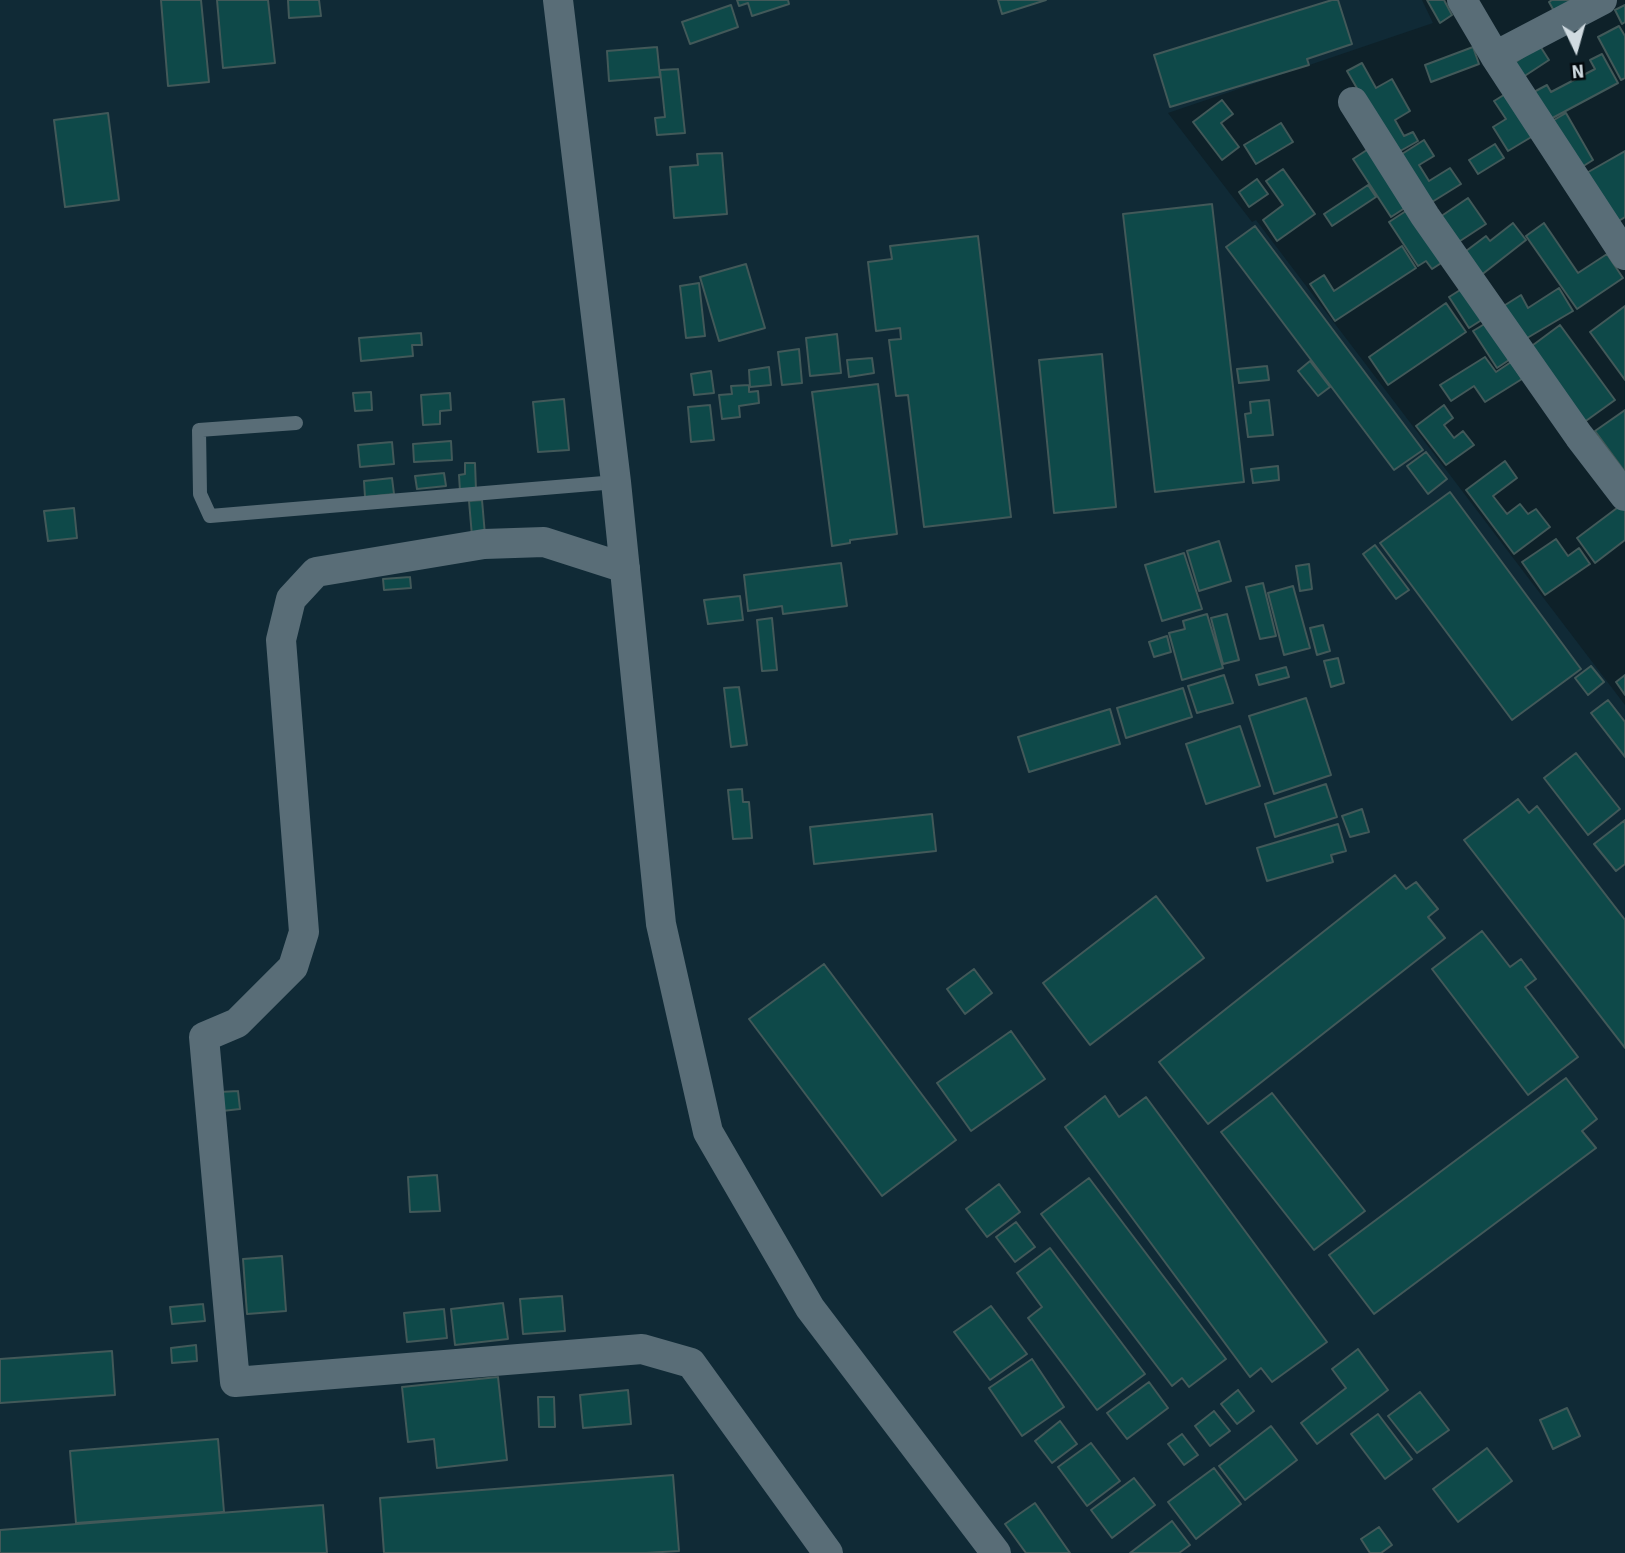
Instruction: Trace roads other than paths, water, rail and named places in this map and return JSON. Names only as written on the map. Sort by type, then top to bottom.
[{"type":"street","points":[[558,0],[616,482],[661,924],[708,1132],[810,1308],[996,1553]]},
{"type":"street","points":[[1462,0],[1625,255]]},
{"type":"street","points":[[1495,55],[1602,0]]},
{"type":"street","points":[[1353,102],[1425,216],[1579,436],[1625,496]]},
{"type":"street","points":[[625,568],[544,542],[484,544],[316,572],[291,599],[281,640],[304,932],[293,967],[237,1023],[204,1037],[235,1382],[642,1349],[691,1363],[828,1553]]},
{"type":"lane","points":[[296,423],[199,430],[200,494],[210,516],[616,482]]}]
